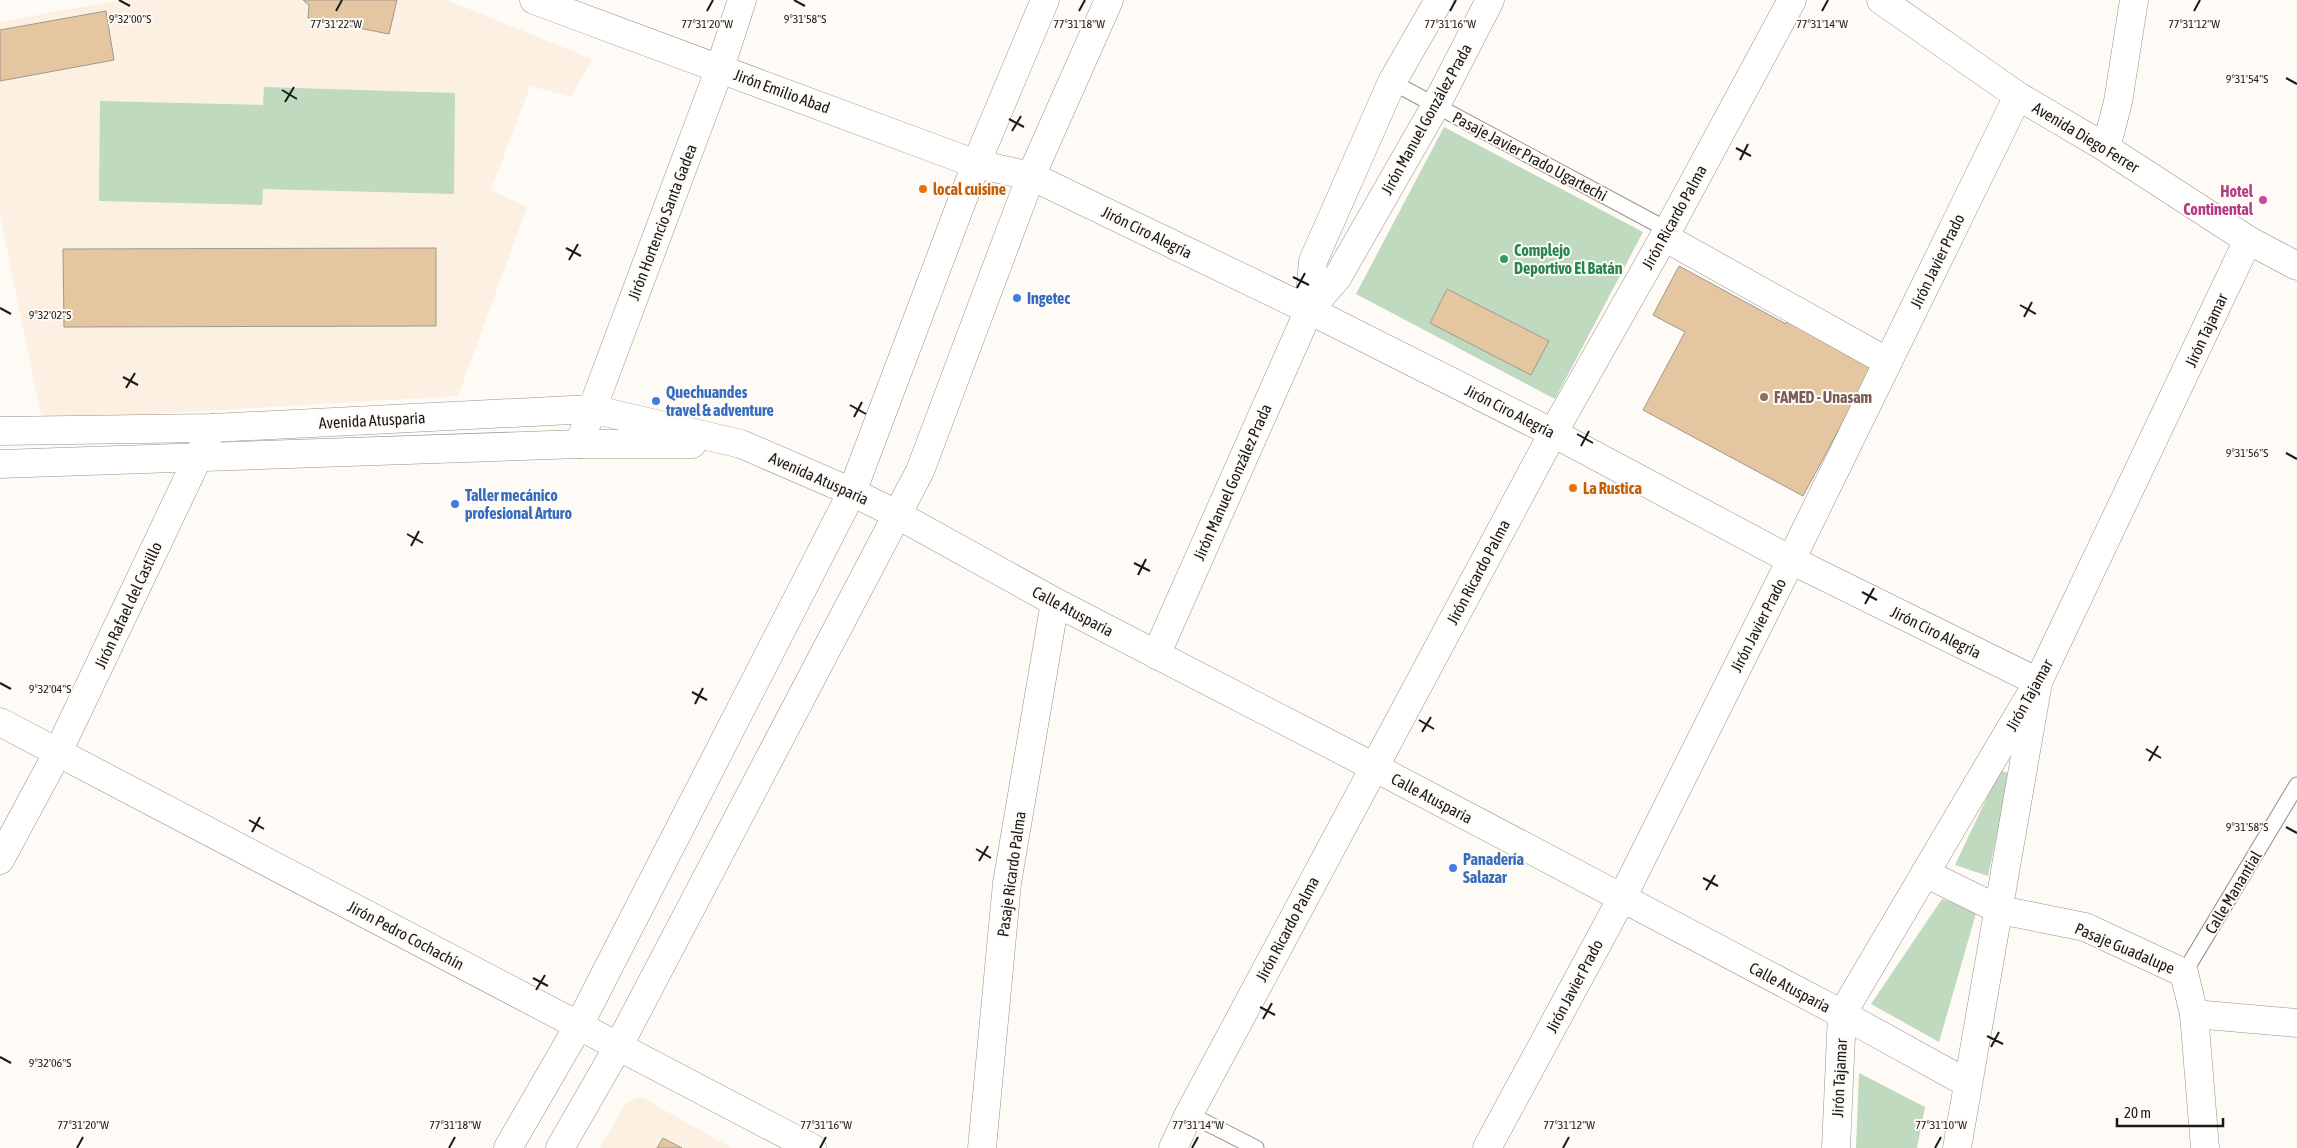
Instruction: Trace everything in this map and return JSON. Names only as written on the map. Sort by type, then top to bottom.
[{"type":"street","name":"Jirón Emilio Abad","points":[[534,0],[976,164],[1031,176]]},
{"type":"street","name":"Jirón Hortencio Santa Gadea","points":[[579,444],[720,68],[742,0]]},
{"type":"street","points":[[508,1148],[579,1025],[852,492],[976,164],[1045,0]]},
{"type":"street","points":[[560,1148],[618,1047],[920,471],[1031,176],[1109,0]]},
{"type":"street","name":"Jirón Manuel González Prada","points":[[1309,310],[1312,261],[1392,82],[1440,0]]},
{"type":"street","name":"Jirón Manuel González Prada","points":[[1156,655],[1309,310],[1337,278],[1436,105],[1490,0]]},
{"type":"street","name":"Jirón Ricardo Palma","points":[[1173,1148],[1189,1114],[1553,433],[1666,234],[1792,0]]},
{"type":"street","name":"Avenida Diego Ferrer","points":[[1881,0],[1908,8],[2018,96],[2106,148],[2248,240],[2297,266]]},
{"type":"street","points":[[2106,148],[2118,102],[2134,0]]},
{"type":"street","name":"Jirón Javier Prado","points":[[1487,1148],[1622,898],[1791,560],[2018,96]]},
{"type":"street","name":"Jirón Ciro Alegría","points":[[1031,176],[1309,310],[1553,433],[1791,560],[2038,682]]},
{"type":"street","name":"Pasaje Javier Prado Ugartechi","points":[[1666,234],[1888,362]]},
{"type":"street","name":"Jirón Tajamar","points":[[1836,1148],[1842,1014],[2038,682],[2248,240]]},
{"type":"street","name":"Avenida Atusparia","points":[[0,431],[212,428],[592,409],[741,444],[852,492],[896,514]]},
{"type":"street","name":"Jirón Rafael del Castillo","points":[[0,860],[58,752],[212,428]]},
{"type":"street","name":"Avenida Atusparia","points":[[0,464],[579,444],[741,444]]},
{"type":"street","name":"Calle Atusparia","points":[[896,514],[1055,602],[1374,767],[1842,1014],[1967,1083]]},
{"type":"street","name":"Pasaje Ricardo Palma","points":[[982,1148],[1007,883],[1055,602]]},
{"type":"street","points":[[1956,1148],[2000,910],[2038,682]]},
{"type":"street","name":"Jirón Pedro Cochachín","points":[[0,722],[812,1148]]},
{"type":"street","name":"Pasaje Guadalupe","points":[[1925,873],[2000,910],[2085,927],[2184,973]]},
{"type":"street","points":[[2184,973],[2194,1014],[2205,1148]]},
{"type":"street","points":[[2194,1014],[2297,1023]]},
{"type":"lane","name":"Pasaje Javier Prado Ugartechi","points":[[1392,82],[1666,234]]},
{"type":"lane","name":"Calle Manantial","points":[[2184,973],[2297,785]]},
{"type":"lane","points":[[1189,1114],[1256,1148]]},
{"type":"shaded area","points":[[118,0],[447,0],[592,59],[571,97],[530,86],[491,190],[527,207],[458,396],[52,420],[41,416],[0,215],[0,22]]},
{"type":"shaded area","points":[[641,1097],[732,1148],[600,1148],[627,1102]]},
{"type":"green space","points":[[264,87],[455,93],[454,194],[263,189],[262,205],[99,201],[100,101],[263,105]]},
{"type":"green space","points":[[1444,127],[1643,232],[1555,399],[1356,294]]},
{"type":"green space","points":[[2000,770],[2010,774],[1988,876],[1955,865]]},
{"type":"green space","points":[[1942,899],[1977,910],[1939,1042],[1871,1004]]},
{"type":"green space","points":[[1859,1073],[1925,1107],[1917,1148],[1856,1148]]},
{"type":"building","points":[[303,0],[397,0],[389,34],[308,18],[309,5]]},
{"type":"building","points":[[106,11],[114,60],[0,81],[0,30]]},
{"type":"building","points":[[436,248],[436,326],[64,327],[63,249]]},
{"type":"building","points":[[1679,266],[1786,324],[1793,312],[1878,357],[1803,496],[1643,410],[1685,332],[1653,315]]},
{"type":"building","points":[[1447,289],[1549,341],[1531,375],[1430,323]]},
{"type":"building","points":[[663,1138],[682,1148],[657,1148]]},
{"type":"place","name":"local cuisine","points":[[923,189]]},
{"type":"place","name":"Hotel Continental","points":[[2263,200]]},
{"type":"place","name":"Complejo Deportivo El Batán","points":[[1504,259]]},
{"type":"place","name":"Ingetec","points":[[1017,298]]},
{"type":"place","name":"FAMED - Unasam","points":[[1764,397]]},
{"type":"place","name":"Quechuandes travel & adventure","points":[[656,401]]},
{"type":"place","name":"La Rustica","points":[[1573,488]]},
{"type":"place","name":"Taller mecánico profesional Arturo","points":[[455,504]]},
{"type":"place","name":"Panadería Salazar","points":[[1453,868]]}]
